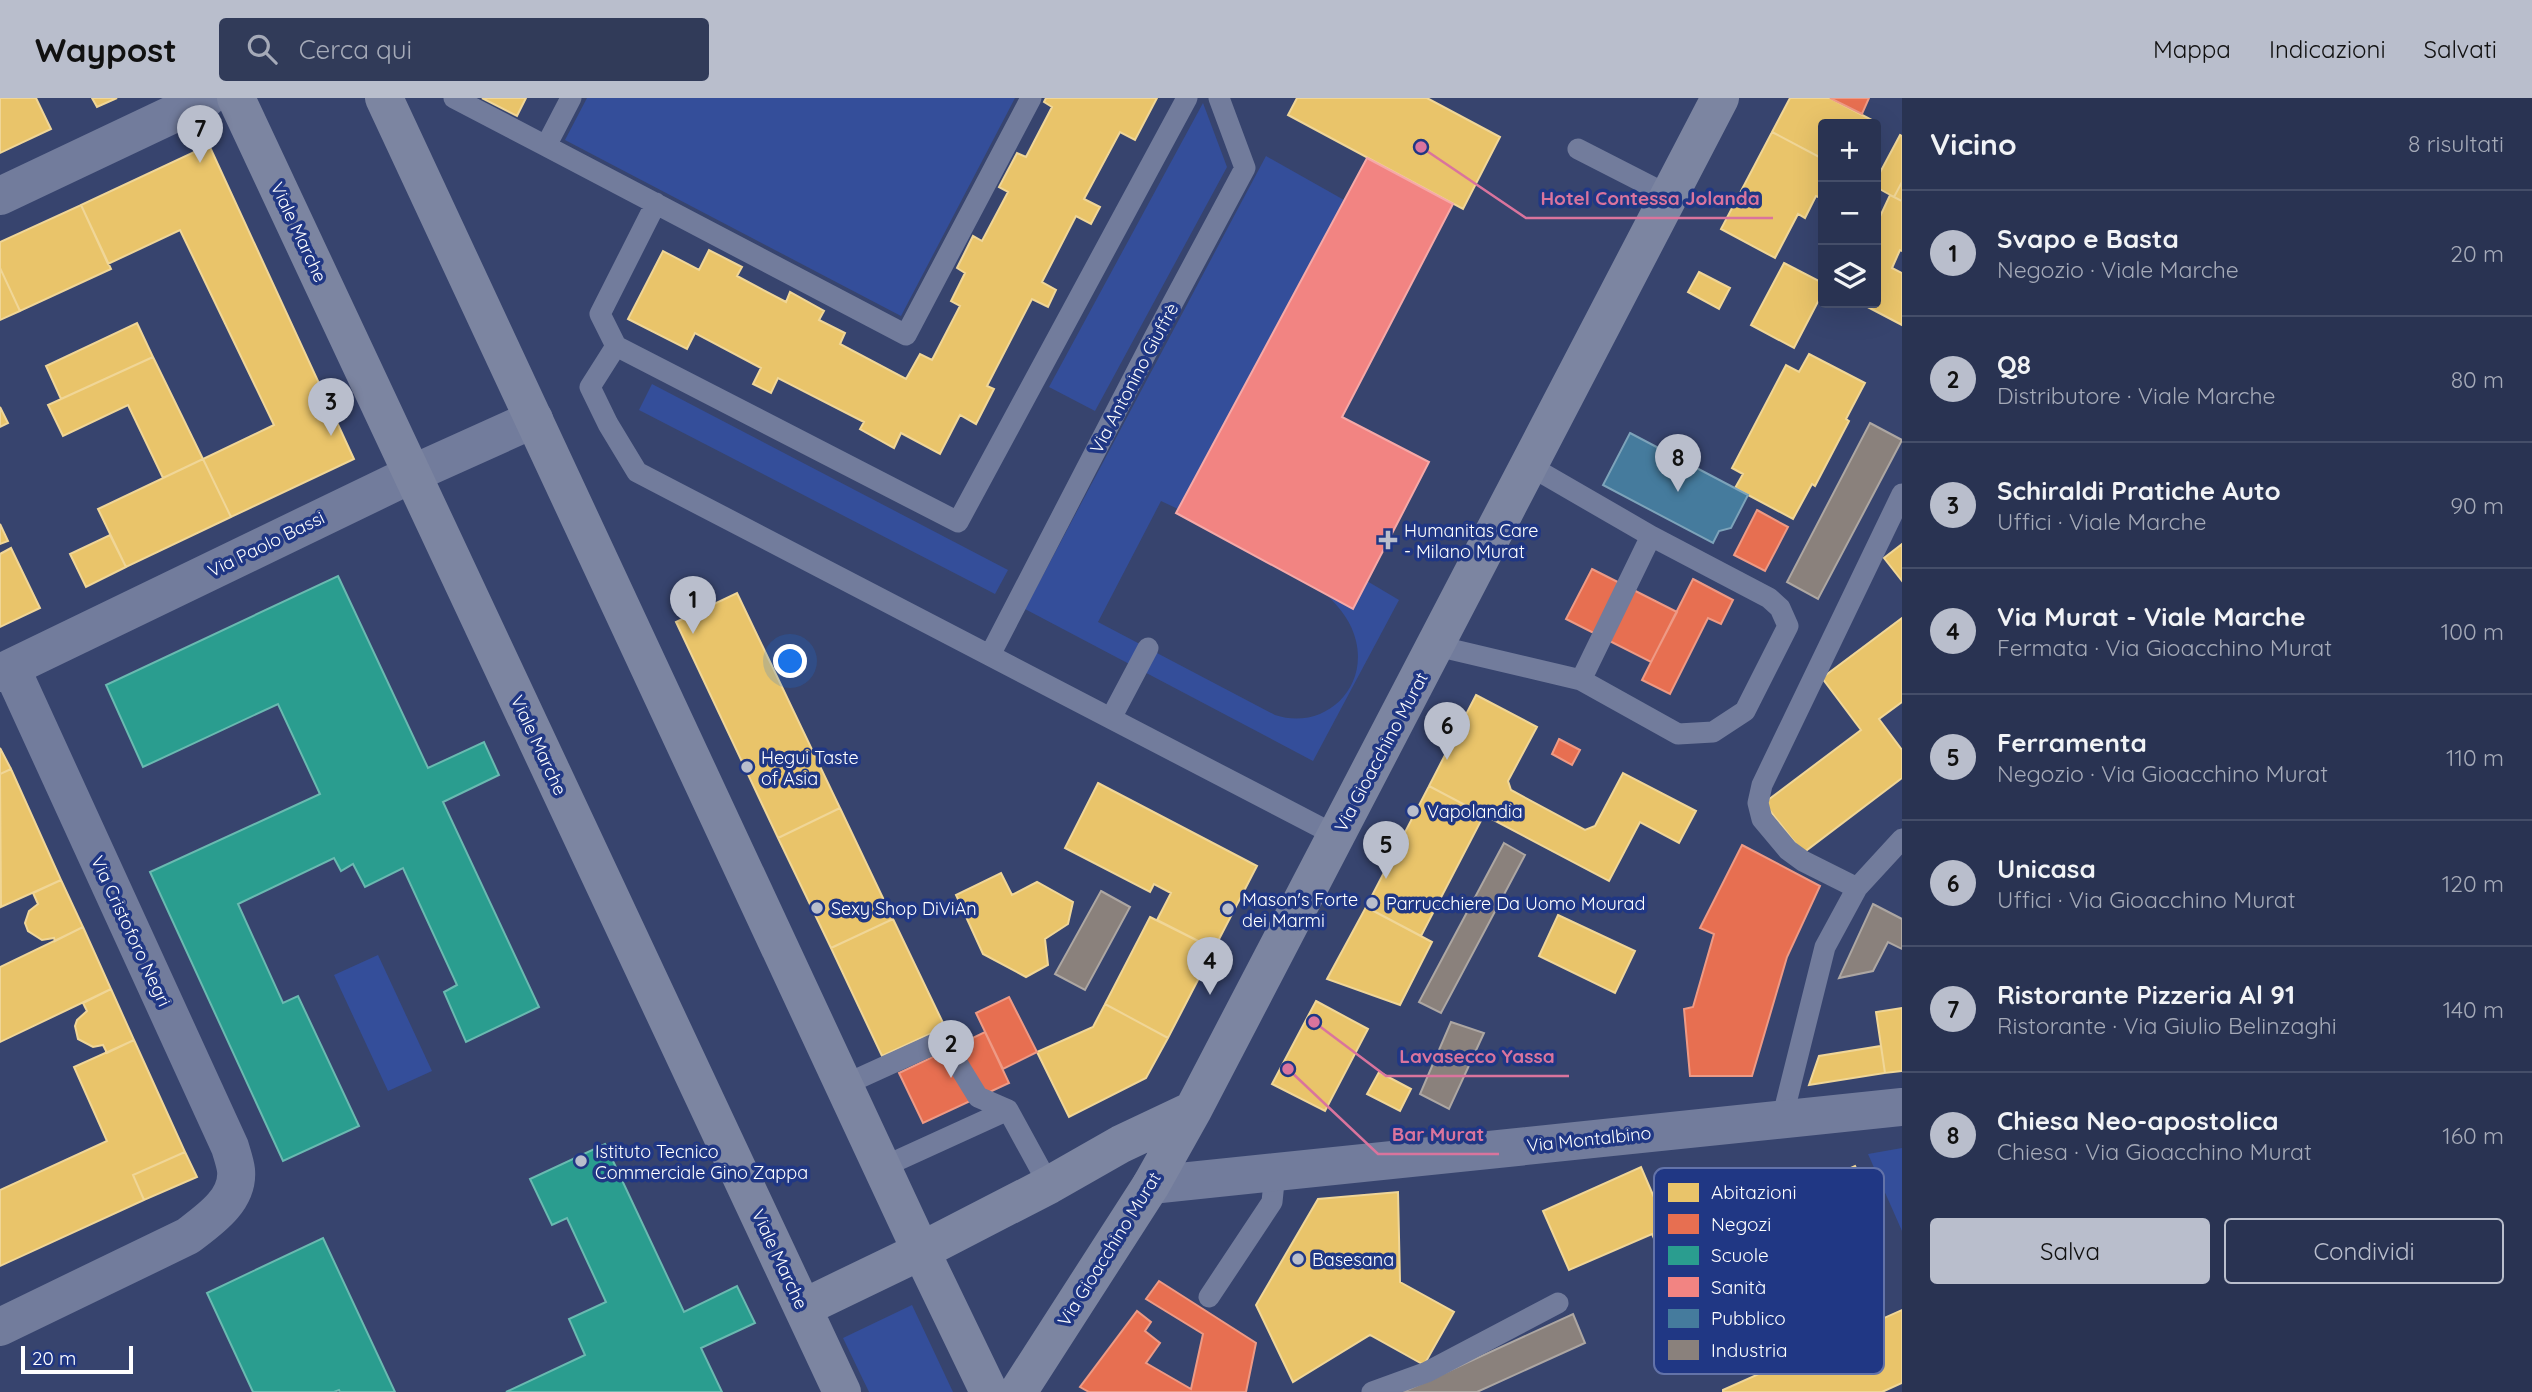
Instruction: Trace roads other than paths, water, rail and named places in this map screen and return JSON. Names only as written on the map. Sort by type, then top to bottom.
[{"type":"main road","name":"Viale Marche","points":[[236,98],[842,1392]]},
{"type":"main road","points":[[384,98],[989,1392]]},
{"type":"main road","name":"Via Gioacchino Murat","points":[[1018,1392],[1151,1185],[1193,1110],[1437,646],[1720,98]]},
{"type":"main road","points":[[803,1308],[921,1251],[1049,1185],[1121,1144],[1193,1110]]},
{"type":"street","points":[[0,196],[207,98]]},
{"type":"street","name":"Via Paolo Bassi","points":[[6,671],[412,474],[534,419]]},
{"type":"street","name":"Via Cristoforo Negri","points":[[0,1327],[188,1236],[214,1217],[230,1197],[236,1172],[230,1147],[6,671]]},
{"type":"street","name":"Via Montalbino","points":[[1151,1185],[1902,1107]]},
{"type":"lane","points":[[454,98],[906,335],[1031,98]]},
{"type":"lane","points":[[546,146],[571,98]]},
{"type":"lane","points":[[656,203],[600,314],[616,346],[958,522],[1186,98]]},
{"type":"lane","name":"Via Antonino Giuffrè","points":[[990,655],[1245,168],[1219,98]]},
{"type":"lane","points":[[1578,149],[1668,195]]},
{"type":"lane","points":[[616,346],[590,387],[636,472],[1337,836]]},
{"type":"lane","points":[[1437,646],[1581,680],[1678,734],[1713,732],[1745,711],[1788,626],[1780,608],[1769,598],[1651,537],[1530,466]]},
{"type":"lane","points":[[1857,888],[1803,861],[1788,850],[1762,819],[1758,803],[1762,785],[1902,494]]},
{"type":"lane","points":[[1581,680],[1651,537]]},
{"type":"lane","points":[[1111,718],[1148,648]]},
{"type":"lane","points":[[1782,1119],[1825,947],[1857,888],[1902,839]]},
{"type":"lane","points":[[844,1085],[943,1040],[978,1097],[1009,1110],[1049,1185]]},
{"type":"lane","points":[[883,1167],[1009,1110]]},
{"type":"lane","points":[[1209,1297],[1272,1202],[1275,1172]]},
{"type":"lane","points":[[1372,1392],[1427,1372],[1558,1303]]},
{"type":"place","name":"Hotel Contessa Jolanda","points":[[1421,147]]},
{"type":"place","name":"Ristorante Pizzeria Al 91","points":[[200,163]]},
{"type":"place","name":"Schiraldi Pratiche Auto","points":[[331,436]]},
{"type":"place","name":"Chiesa Neo-apostolica","points":[[1678,492]]},
{"type":"place","name":"Humanitas Care - Milano Murat","points":[[1388,540]]},
{"type":"place","name":"Svapo e Basta","points":[[693,634]]},
{"type":"place","name":"Unicasa","points":[[1447,760]]},
{"type":"place","name":"Hegui Taste of Asia","points":[[747,767]]},
{"type":"place","name":"Vapolandia","points":[[1413,811]]},
{"type":"place","name":"Ferramenta","points":[[1386,879]]},
{"type":"place","name":"Parrucchiere Da Uomo Mourad","points":[[1372,903]]},
{"type":"place","name":"Sexy Shop DiViAn","points":[[817,908]]},
{"type":"place","name":"Mason's Forte dei Marmi","points":[[1228,909]]},
{"type":"place","name":"Via Murat - Viale Marche","points":[[1210,995]]},
{"type":"place","name":"Lavasecco Yassa","points":[[1314,1022]]},
{"type":"place","name":"Bar Murat","points":[[1288,1069]]},
{"type":"place","name":"Q8","points":[[951,1078]]},
{"type":"place","name":"Istituto Tecnico Commerciale Gino Zappa","points":[[581,1161]]},
{"type":"place","name":"Basesana","points":[[1298,1259]]}]
